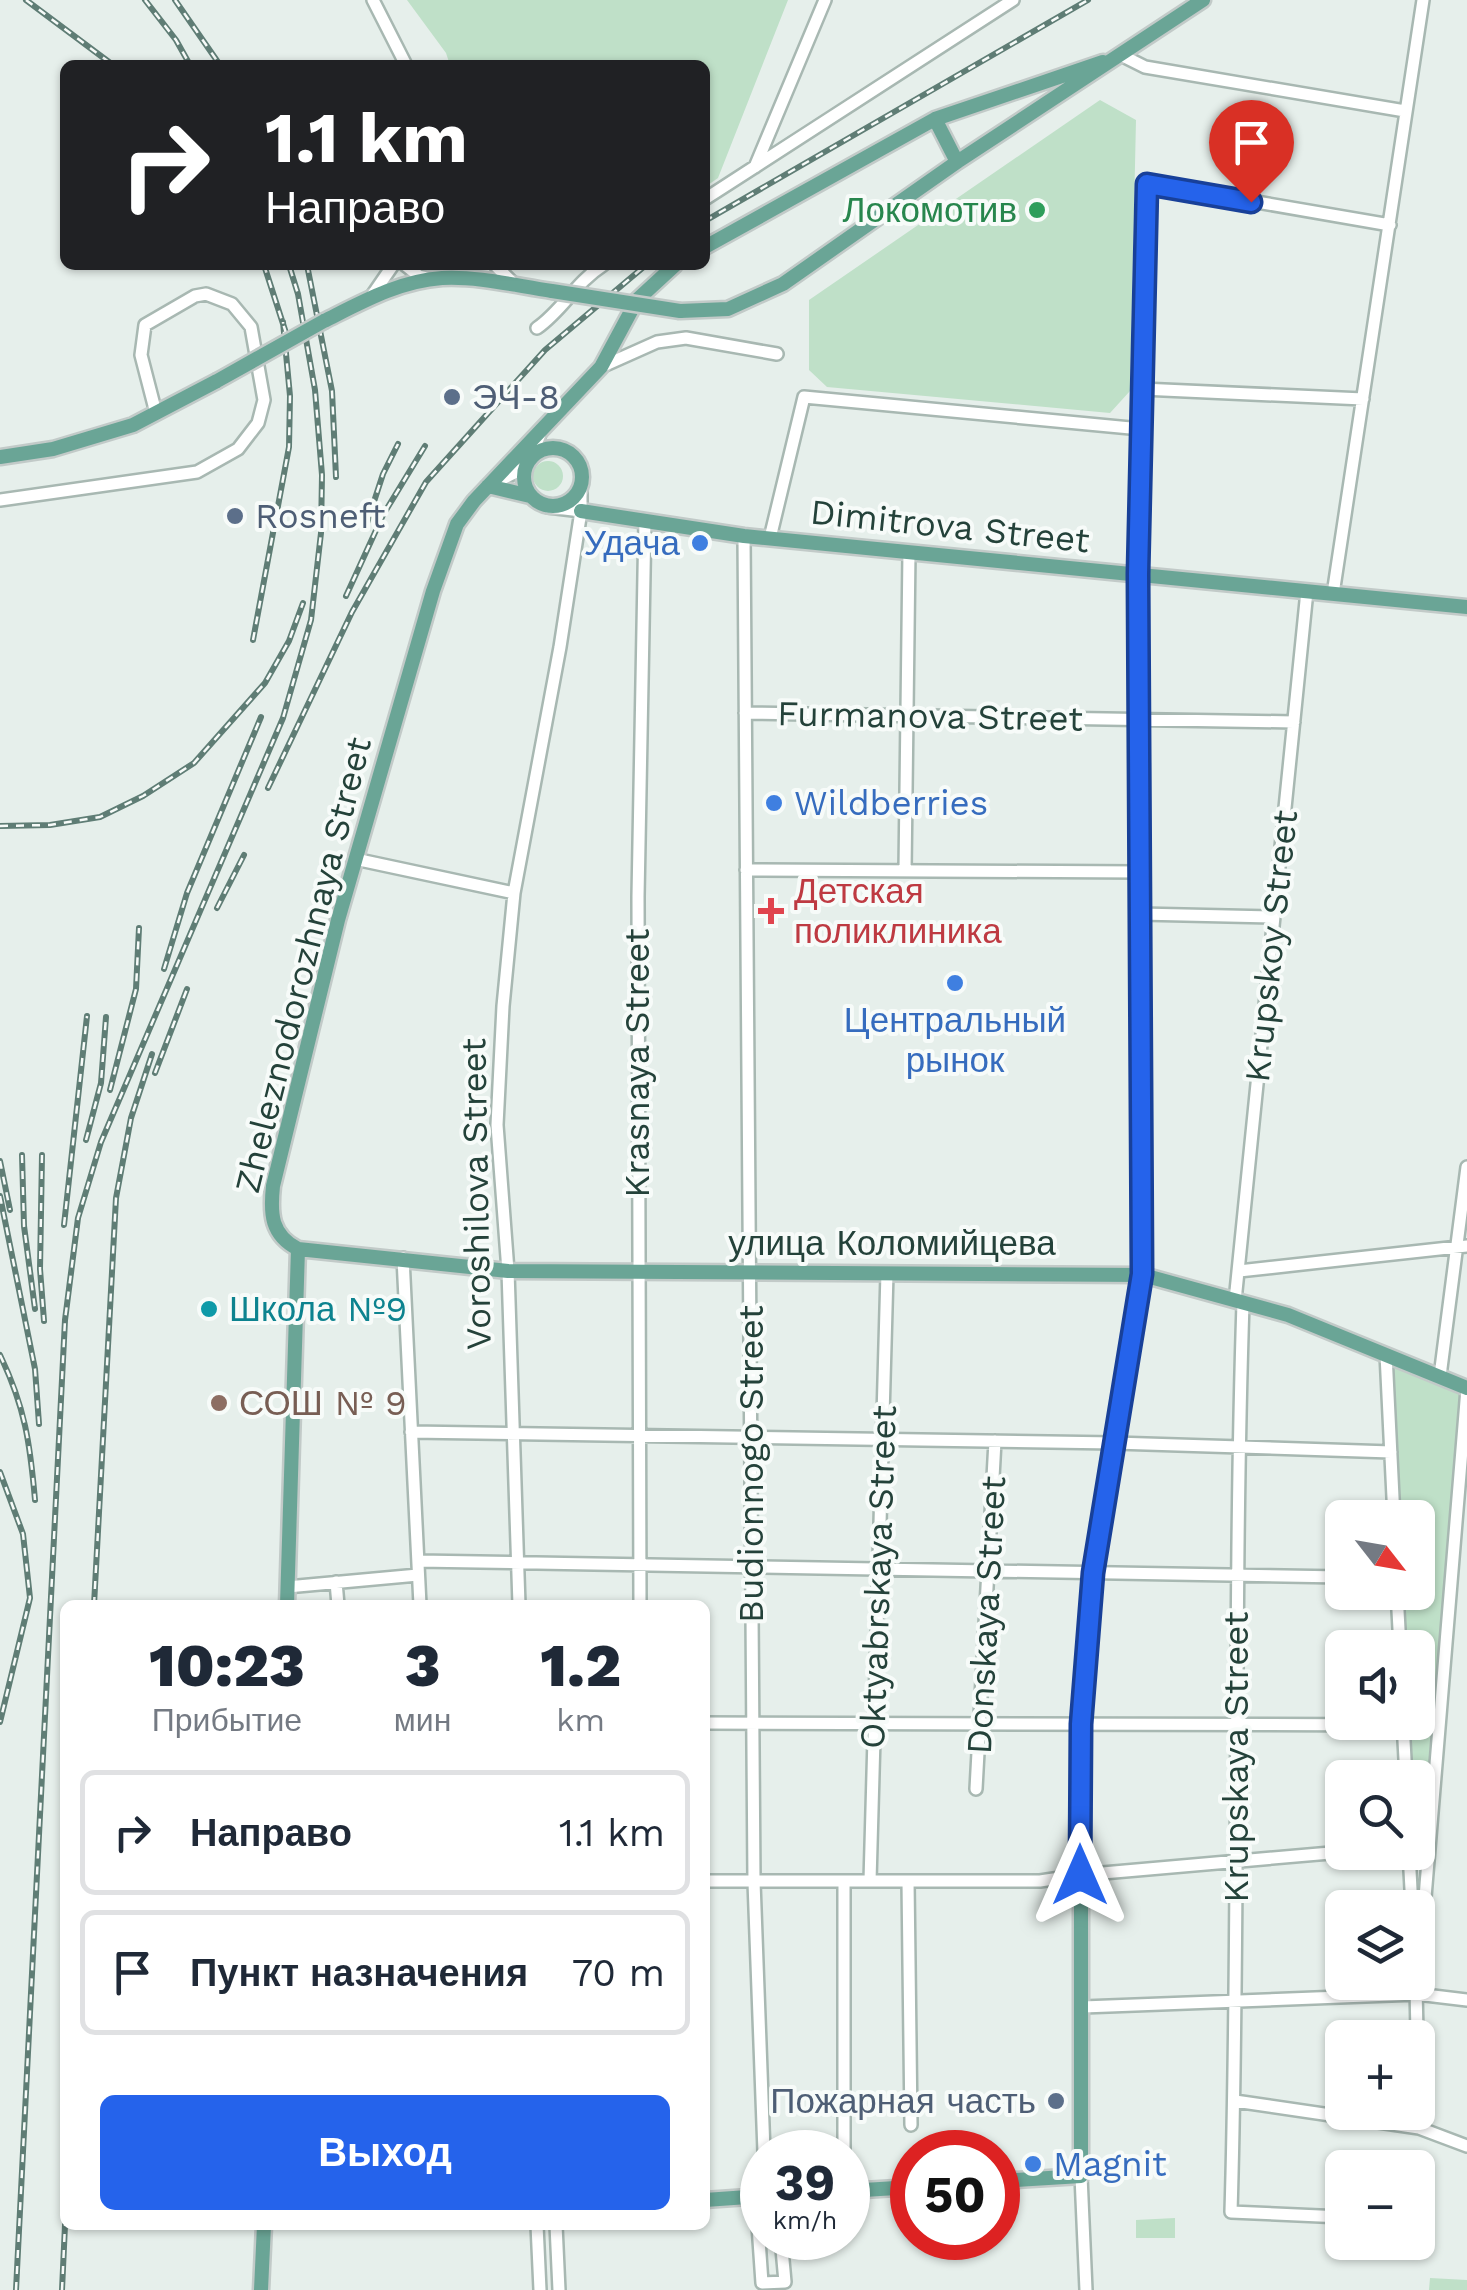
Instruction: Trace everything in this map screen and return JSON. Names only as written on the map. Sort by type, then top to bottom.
[{"type":"main road","points":[[0,458],[53,449],[133,425],[372,297],[438,279],[516,286],[680,311],[728,309],[752,300],[783,284],[958,162],[1203,0]]},
{"type":"main road","points":[[710,244],[935,119],[1123,56]]},
{"type":"main road","points":[[935,119],[958,162]]},
{"type":"main road","name":"Zheleznodorozhnaya Street","points":[[298,1249],[284,1242],[270,1216],[273,1186],[338,920],[457,524],[601,367],[637,300],[670,270]]},
{"type":"main road","points":[[488,486],[530,496],[548,507],[568,504],[581,488],[582,468],[569,452],[549,448],[528,462],[525,487],[530,496]]},
{"type":"main road","name":"Dimitrova Street","points":[[581,511],[744,536],[1467,607]]},
{"type":"main road","points":[[287,1600],[298,1249]]},
{"type":"main road","name":"улица Коломийцева","points":[[298,1249],[508,1271],[1142,1274],[1288,1316],[1467,1389]]},
{"type":"main road","points":[[1020,2180],[1082,2176],[1081,1724],[1093,1573],[1142,1274]]},
{"type":"main road","points":[[710,2200],[740,2197]]},
{"type":"main road","points":[[261,2290],[264,2230]]},
{"type":"street","points":[[372,0],[404,60]]},
{"type":"street","points":[[754,167],[825,0]]},
{"type":"street","points":[[710,196],[1013,0]]},
{"type":"street","points":[[1333,594],[1423,0]]},
{"type":"street","points":[[387,22],[395,60]]},
{"type":"street","points":[[1123,56],[1145,67],[1405,111]]},
{"type":"street","points":[[1142,1274],[1138,574],[1147,184],[1390,226]]},
{"type":"street","points":[[372,297],[390,270]]},
{"type":"street","points":[[411,270],[419,276],[438,279],[455,270]]},
{"type":"street","points":[[500,270],[516,286]]},
{"type":"street","points":[[536,328],[549,320],[583,278],[595,270]]},
{"type":"street","points":[[0,500],[197,472],[238,449],[258,423],[264,400],[251,327],[232,304],[206,294],[195,296],[145,325],[141,355],[156,413]]},
{"type":"street","points":[[601,367],[657,342],[686,338],[777,354]]},
{"type":"street","points":[[1142,389],[1363,398]]},
{"type":"street","points":[[770,538],[804,397],[1141,429]]},
{"type":"street","points":[[488,486],[528,462],[541,430]]},
{"type":"street","name":"Voroshilova Street","points":[[519,1600],[508,1271],[497,1125],[503,1006],[514,892],[560,647],[581,511],[581,488]]},
{"type":"street","name":"Dimitrova Street","points":[[548,507],[581,511]]},
{"type":"street","name":"Krasnaya Street","points":[[640,1600],[638,897],[645,520]]},
{"type":"street","name":"Budionnogo Street","points":[[744,536],[752,1723],[763,2130]]},
{"type":"street","points":[[905,871],[908,552]]},
{"type":"street","name":"Krupskoy Street","points":[[1239,1302],[1307,591]]},
{"type":"street","name":"Furmanova Street","points":[[745,714],[1294,722]]},
{"type":"street","points":[[355,859],[514,892]]},
{"type":"street","points":[[746,870],[1140,872]]},
{"type":"street","points":[[1140,914],[1274,916]]},
{"type":"street","points":[[1440,1376],[1462,1246],[1467,1167]]},
{"type":"street","points":[[1239,1272],[1462,1246]]},
{"type":"street","points":[[403,1258],[420,1600]]},
{"type":"street","name":"Oktyabrskaya Street","points":[[870,1882],[887,1273]]},
{"type":"street","name":"Krupskaya Street","points":[[1239,1302],[1237,2000],[1231,2212],[1325,2216]]},
{"type":"street","points":[[1386,1354],[1393,1500]]},
{"type":"street","points":[[1431,1760],[1467,1389]]},
{"type":"street","points":[[411,1432],[1114,1443],[1391,1452]]},
{"type":"street","name":"Donskaya Street","points":[[976,1789],[995,1441]]},
{"type":"street","points":[[418,1561],[1325,1577]]},
{"type":"street","points":[[286,1586],[418,1575]]},
{"type":"street","points":[[336,1582],[338,1600]]},
{"type":"street","points":[[710,1723],[1325,1724]]},
{"type":"street","points":[[710,1882],[1040,1882],[1325,1853]]},
{"type":"street","points":[[844,1881],[844,2130]]},
{"type":"street","points":[[908,1881],[911,2125]]},
{"type":"street","points":[[1435,1990],[1467,2000]]},
{"type":"street","points":[[1083,2007],[1325,1993]]},
{"type":"street","points":[[1235,2101],[1325,2114]]},
{"type":"street","points":[[1425,2130],[1467,2146]]},
{"type":"street","points":[[1082,2176],[1086,2290]]},
{"type":"street","points":[[537,2230],[540,2290]]},
{"type":"street","points":[[556,2230],[559,2290]]},
{"type":"street","points":[[761,2260],[762,2284],[785,2282],[783,2260]]},
{"type":"green space","points":[[407,0],[788,0],[718,178],[710,184],[710,60],[448,60]]},
{"type":"green space","name":"Локомотив","points":[[1100,100],[1136,120],[1130,391],[1110,413],[827,387],[809,370],[809,300]]},
{"type":"green space","points":[[548,461],[559,465],[563,476],[559,487],[548,491],[537,487],[533,476],[537,465]]},
{"type":"green space","points":[[1386,1354],[1467,1388],[1435,1760],[1405,1760],[1404,1740],[1435,1740],[1435,1630],[1399,1630],[1398,1610],[1435,1610],[1435,1500],[1393,1500]]},
{"type":"green space","points":[[1175,2218],[1175,2238],[1136,2238],[1136,2220]]},
{"type":"green space","points":[[1430,2278],[1467,2280],[1467,2290],[1429,2290]]},
{"type":"railway","points":[[26,0],[106,60]]},
{"type":"railway","points":[[145,0],[187,60]]},
{"type":"railway","points":[[175,0],[217,60]]},
{"type":"railway","points":[[710,218],[1088,0]]},
{"type":"railway","points":[[266,270],[286,333]]},
{"type":"railway","points":[[16,2290],[65,1320],[78,1218],[101,1142],[283,718],[311,620],[321,533],[322,475],[315,390],[291,270]]},
{"type":"railway","points":[[308,270],[332,391],[336,477]]},
{"type":"railway","points":[[268,788],[352,612],[426,482],[545,350],[640,270]]},
{"type":"railway","points":[[253,640],[289,447],[290,396],[283,322]]},
{"type":"railway","points":[[367,523],[383,474],[398,444]]},
{"type":"railway","points":[[346,596],[383,515],[425,446]]},
{"type":"railway","points":[[0,826],[50,825],[100,817],[143,796],[194,763],[265,683],[289,641],[303,603]]},
{"type":"railway","points":[[164,969],[187,893],[261,717]]},
{"type":"railway","points":[[217,908],[244,855]]},
{"type":"railway","points":[[110,1090],[136,989],[139,928]]},
{"type":"railway","points":[[155,1073],[187,989]]},
{"type":"railway","points":[[64,1225],[87,1016]]},
{"type":"railway","points":[[86,1140],[101,1083],[106,1017]]},
{"type":"railway","points":[[94,1600],[116,1198],[131,1118],[152,1054]]},
{"type":"railway","points":[[22,1155],[24,1226],[35,1309]]},
{"type":"railway","points":[[42,1155],[40,1269],[44,1321]]},
{"type":"railway","points":[[0,1161],[10,1210]]},
{"type":"railway","points":[[0,1196],[35,1369],[39,1424]]},
{"type":"railway","points":[[0,1355],[25,1426],[35,1500]]},
{"type":"railway","points":[[0,1472],[23,1534],[30,1598],[0,1722]]},
{"type":"railway","points":[[62,2290],[65,2230]]},
{"type":"place","name":"Локомотив","points":[[1037,210]]},
{"type":"place","name":"ЭЧ-8","points":[[452,397]]},
{"type":"place","name":"Rosneft","points":[[235,516]]},
{"type":"place","name":"Удача","points":[[700,543]]},
{"type":"place","name":"Wildberries","points":[[774,803]]},
{"type":"place","name":"Детская поликлиника","points":[[771,911]]},
{"type":"place","name":"Центральный рынок","points":[[955,983]]},
{"type":"place","name":"Школа №9","points":[[209,1309]]},
{"type":"place","name":"СОШ № 9","points":[[219,1403]]},
{"type":"place","name":"Пожарная часть","points":[[1056,2101]]},
{"type":"place","name":"Magnit","points":[[1033,2164]]},
{"type":"route","points":[[1080,1875],[1081,1724],[1093,1573],[1142,1274],[1138,574],[1147,184],[1251,202]]}]
